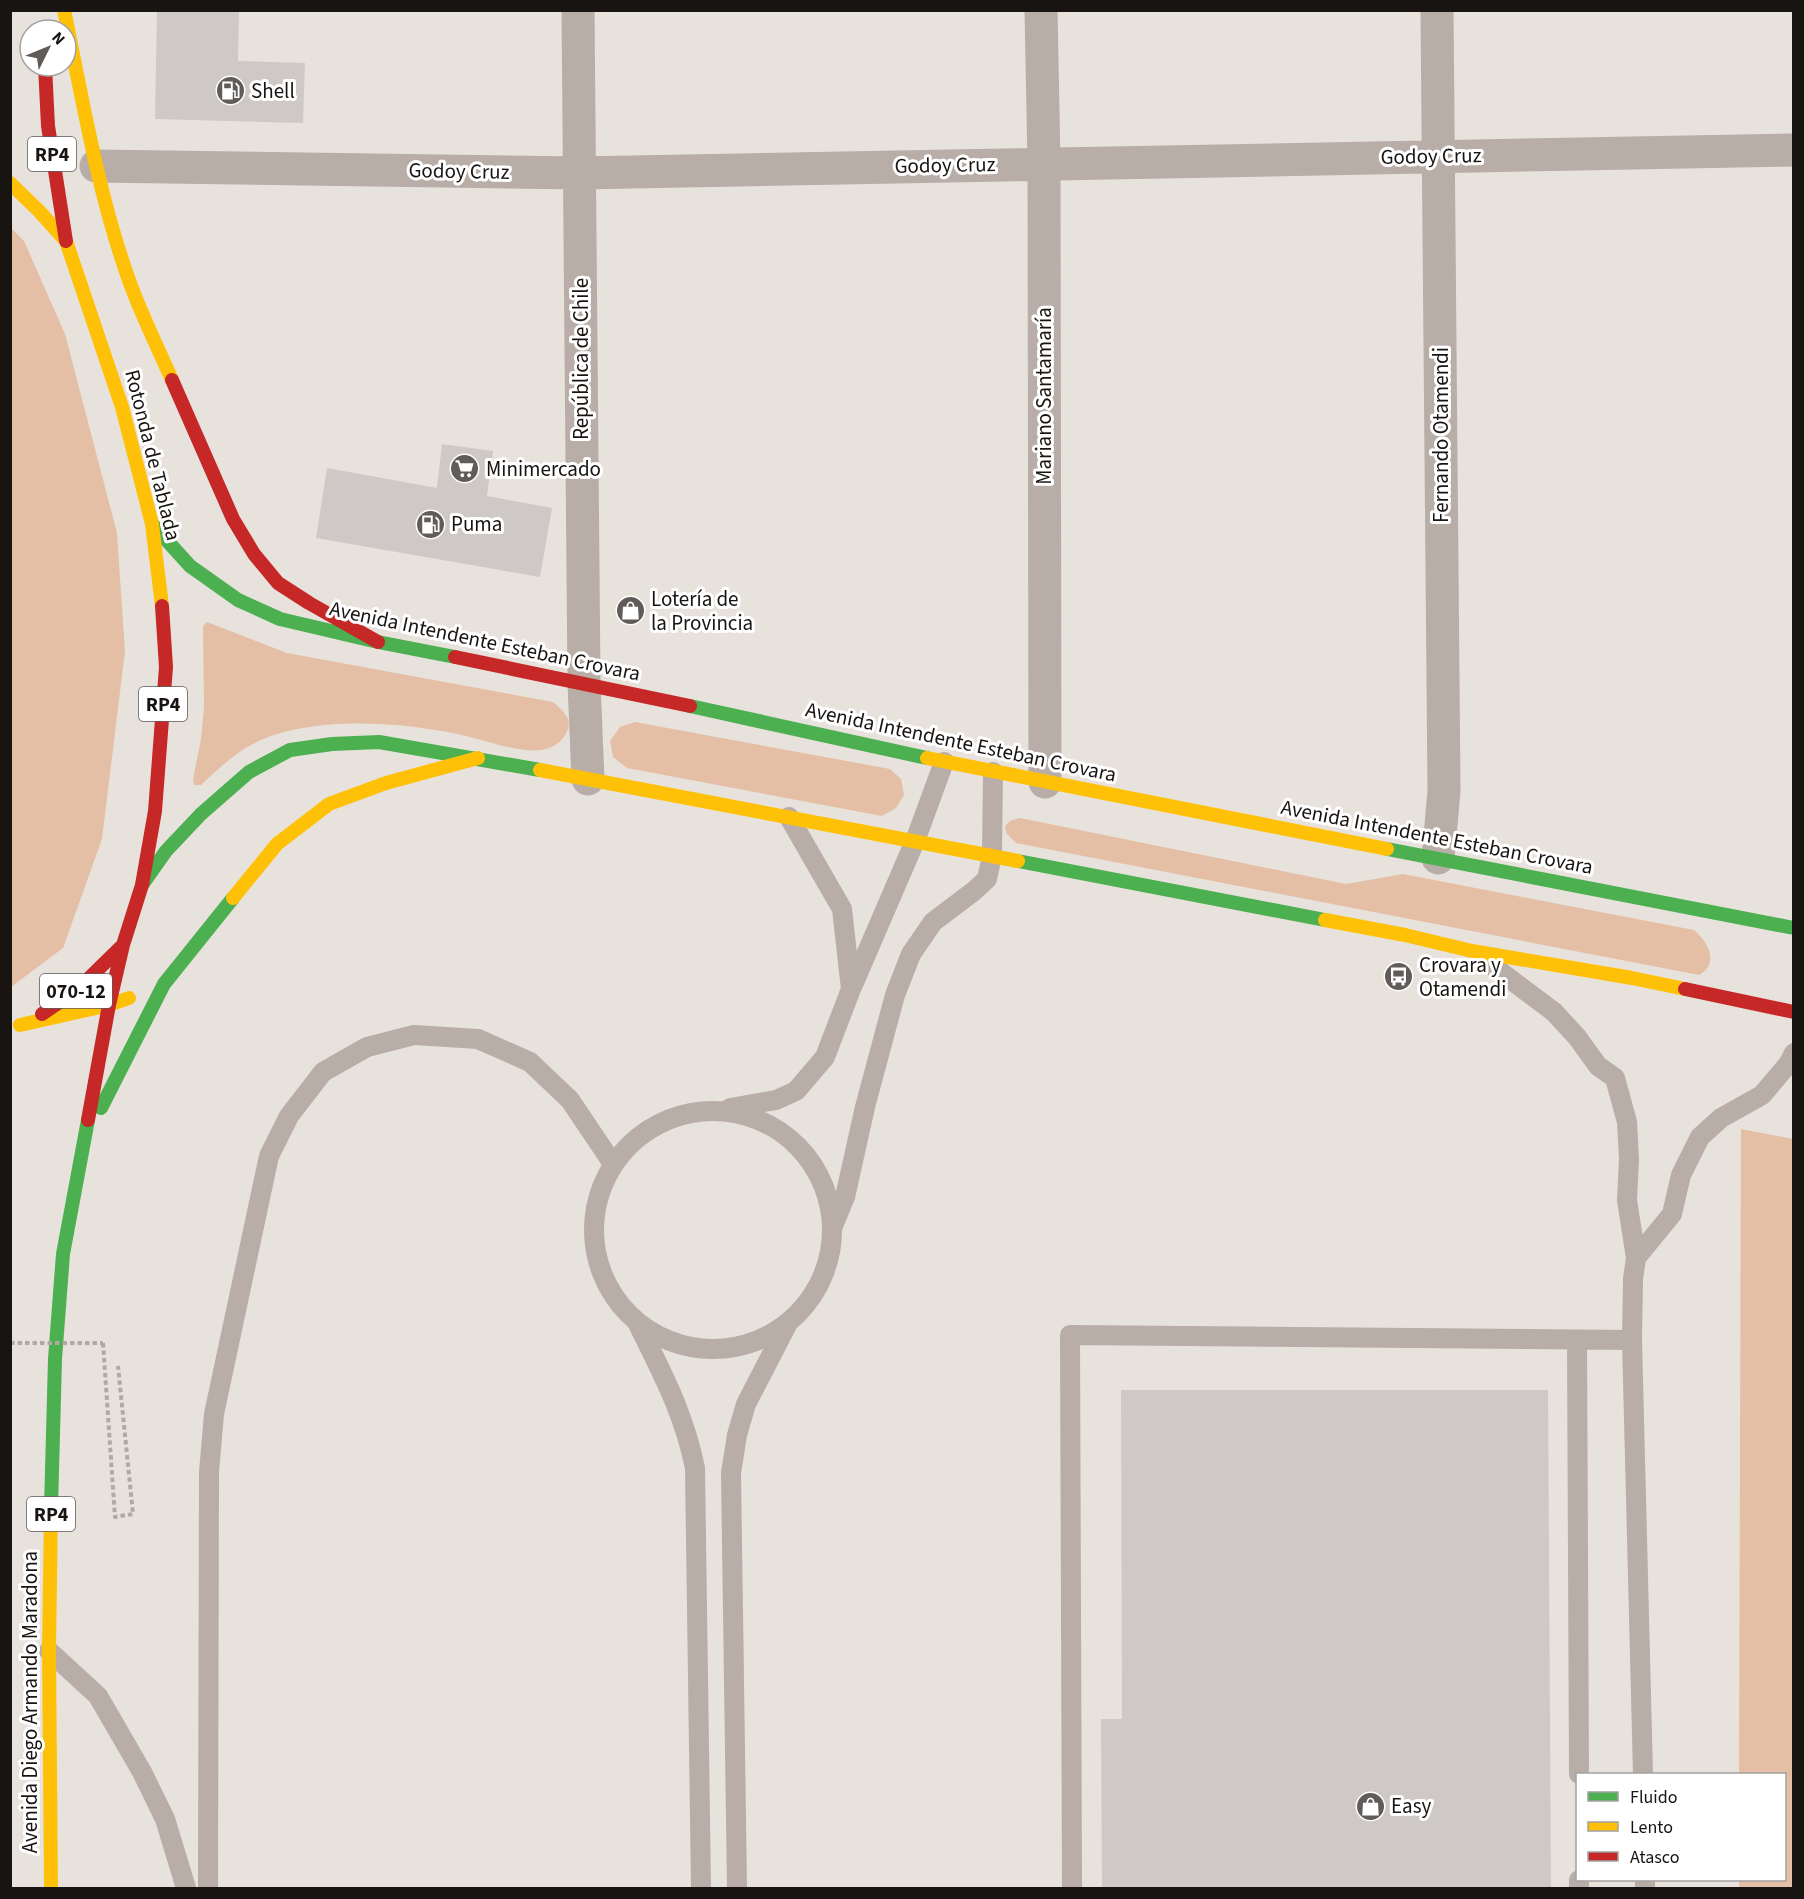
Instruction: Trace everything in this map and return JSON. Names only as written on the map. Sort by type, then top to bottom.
[{"type":"main road","points":[[64,10],[96,166],[129,284],[233,519],[254,554],[278,583],[378,642]]},
{"type":"main road","name":"RP4","points":[[46,78],[48,126],[66,241]]},
{"type":"main road","name":"Rotonda de Tablada","points":[[10,183],[66,241],[122,407],[152,524],[163,615],[166,667],[155,811],[142,885],[123,945],[77,990],[50,1010],[15,1026]]},
{"type":"main road","name":"Avenida Intendente Esteban Crovara","points":[[152,524],[190,566],[238,600],[280,620],[993,772],[1794,928]]},
{"type":"main road","points":[[142,885],[166,851],[201,814],[249,772],[290,750],[332,744],[379,742],[478,758],[915,841],[1405,935],[1472,951],[1632,978],[1794,1012]]},
{"type":"main road","points":[[84,1141],[164,984],[277,844],[329,804],[386,783],[478,758]]},
{"type":"main road","name":"Avenida Diego Armando Maradona","points":[[51,1888],[49,1651],[51,1485],[55,1359],[63,1254],[109,1005],[123,945]]},
{"type":"main road","points":[[15,1026],[109,1005],[164,984]]},
{"type":"street","name":"República de Chile","points":[[578,10],[584,683],[588,779]]},
{"type":"street","name":"Mariano Santamaría","points":[[1041,10],[1044,163],[1045,782]]},
{"type":"street","name":"Fernando Otamendi","points":[[1437,10],[1444,791],[1438,858]]},
{"type":"street","name":"Godoy Cruz","points":[[96,166],[579,173],[1794,150]]},
{"type":"lane","points":[[701,1888],[695,1467],[689,1440],[675,1399],[638,1324],[614,1297],[599,1266],[594,1231],[598,1196],[613,1164],[640,1135],[675,1117],[776,1100],[796,1091],[825,1057],[851,989],[915,841],[944,762]]},
{"type":"lane","points":[[638,1324],[674,1344],[713,1350],[753,1344],[787,1324],[813,1297],[828,1264],[833,1226],[845,1197],[868,1096],[895,995],[911,954],[933,922],[987,879],[992,856],[993,772]]},
{"type":"lane","points":[[789,817],[842,909],[851,989]]},
{"type":"lane","points":[[1472,951],[1554,1012],[1577,1037],[1598,1066],[1615,1078],[1627,1122],[1629,1159],[1627,1200],[1636,1257],[1633,1279],[1632,1340],[1642,1773]]},
{"type":"lane","points":[[208,1888],[209,1472],[214,1414],[269,1156],[289,1116],[323,1072],[367,1047],[414,1035],[478,1040],[530,1062],[570,1100],[613,1164]]},
{"type":"lane","points":[[1636,1257],[1672,1214],[1681,1175],[1700,1137],[1721,1118],[1762,1095],[1789,1063],[1794,1053]]},
{"type":"lane","points":[[715,1110],[750,1117],[783,1133],[809,1159],[826,1191],[833,1226]]},
{"type":"lane","points":[[737,1888],[731,1473],[737,1434],[746,1404],[787,1324]]},
{"type":"lane","points":[[1072,1888],[1070,1335],[1632,1340]]},
{"type":"lane","points":[[1577,1340],[1579,1773]]},
{"type":"lane","points":[[49,1651],[98,1696],[142,1772],[165,1819],[186,1888]]},
{"type":"path","points":[[10,1343],[103,1343],[115,1517],[133,1514],[118,1366]]},
{"type":"shaded area","points":[[11,228],[24,241],[65,334],[117,533],[125,651],[102,839],[63,948],[11,987]]},
{"type":"shaded area","points":[[207,622],[287,653],[553,702],[567,716],[568,729],[555,745],[546,749],[527,750],[414,727],[357,724],[300,729],[274,735],[251,745],[231,758],[201,785],[194,785],[204,707],[203,626]]},
{"type":"shaded area","points":[[635,722],[890,769],[901,779],[904,795],[896,808],[882,816],[627,768],[613,757],[610,741],[620,727]]},
{"type":"shaded area","points":[[1020,818],[1346,884],[1403,874],[1694,930],[1704,940],[1710,952],[1709,965],[1699,975],[1016,843],[1006,833],[1005,826],[1010,821]]},
{"type":"shaded area","points":[[1741,1129],[1793,1139],[1793,1888],[1739,1888],[1739,1881],[1786,1881],[1786,1773],[1739,1773]]},
{"type":"building","name":"Shell","points":[[157,10],[239,10],[238,61],[305,63],[303,123],[155,119]]},
{"type":"building","points":[[442,444],[493,451],[487,496],[552,508],[540,577],[316,538],[327,468],[437,488]]},
{"type":"building","points":[[1121,1390],[1548,1390],[1551,1888],[1102,1888],[1101,1719],[1122,1719]]},
{"type":"traffic: fast","points":[[152,524],[190,566],[238,600],[280,619],[455,657]]},
{"type":"traffic: fast","points":[[690,706],[927,758]]},
{"type":"traffic: fast","points":[[142,885],[166,851],[201,814],[249,772],[290,750],[332,744],[379,742],[540,770]]},
{"type":"traffic: fast","points":[[1387,849],[1794,928]]},
{"type":"traffic: fast","points":[[1018,861],[1325,920]]},
{"type":"traffic: fast","points":[[101,1108],[164,984],[233,898]]},
{"type":"traffic: fast","points":[[51,1508],[55,1359],[63,1254],[88,1120]]},
{"type":"traffic: slow","points":[[64,10],[92,148],[109,216],[135,295],[172,380]]},
{"type":"traffic: slow","points":[[10,183],[66,241],[122,407],[152,524],[162,606]]},
{"type":"traffic: slow","points":[[233,898],[277,844],[329,804],[386,783],[478,758]]},
{"type":"traffic: slow","points":[[927,758],[1387,849]]},
{"type":"traffic: slow","points":[[540,770],[1018,861]]},
{"type":"traffic: slow","points":[[1325,920],[1405,935],[1472,951],[1685,989]]},
{"type":"traffic: slow","points":[[20,1025],[109,1005],[129,998]]},
{"type":"traffic: slow","points":[[51,1508],[49,1651],[51,1888]]},
{"type":"traffic: jam","points":[[46,78],[48,126],[66,241]]},
{"type":"traffic: jam","points":[[172,380],[233,519],[254,554],[278,583],[378,642]]},
{"type":"traffic: jam","points":[[88,1120],[109,1005],[123,945],[142,885],[155,811],[166,667],[162,606]]},
{"type":"traffic: jam","points":[[455,657],[690,706]]},
{"type":"traffic: jam","points":[[42,1014],[77,990],[123,945]]},
{"type":"traffic: jam","points":[[1685,989],[1794,1012]]},
{"type":"place","name":"Shell","points":[[230,91]]},
{"type":"place","name":"Minimercado","points":[[465,469]]},
{"type":"place","name":"Puma","points":[[430,524]]},
{"type":"place","name":"Lotería de la Provincia","points":[[630,611]]},
{"type":"place","name":"Crovara y Otamendi","points":[[1398,977]]},
{"type":"place","name":"Easy","points":[[1370,1806]]}]
